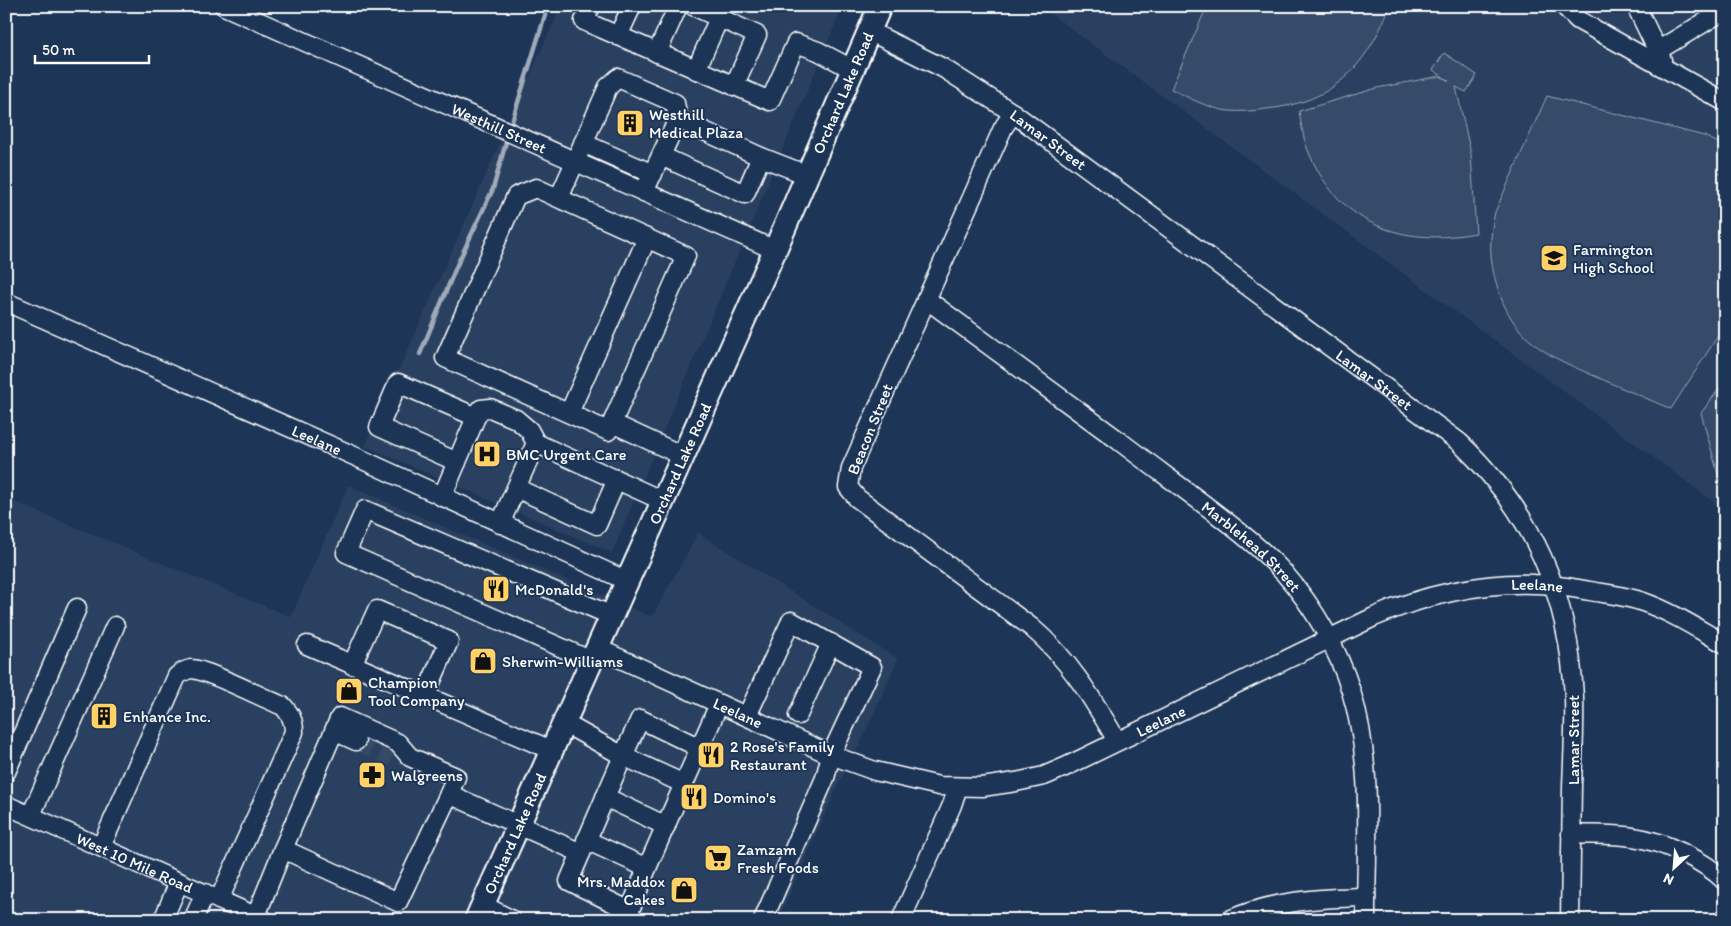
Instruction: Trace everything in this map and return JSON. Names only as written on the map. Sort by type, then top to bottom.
[{"type":"main road","name":"Orchard Lake Road","points":[[479,912],[775,250],[880,6]]},
{"type":"street","name":"Westhill Street","points":[[224,6],[775,250]]},
{"type":"street","points":[[591,6],[584,21],[770,101],[796,44],[818,51],[854,70]]},
{"type":"street","points":[[618,36],[632,6]]},
{"type":"street","points":[[656,53],[678,6]]},
{"type":"street","points":[[693,6],[757,35],[734,86]]},
{"type":"street","points":[[1564,6],[1579,13],[1667,70],[1725,102]]},
{"type":"street","points":[[1636,6],[1667,70]]},
{"type":"street","points":[[1657,51],[1725,10]]},
{"type":"street","points":[[696,70],[719,18]]},
{"type":"street","name":"Lamar Street","points":[[869,30],[943,68],[1013,113],[1459,442],[1482,464],[1516,508],[1531,533],[1554,585],[1566,629],[1574,698],[1570,920]]},
{"type":"street","points":[[559,198],[608,87],[618,78],[676,104],[678,119],[644,192]]},
{"type":"street","name":"Beacon Street","points":[[1013,113],[1003,128],[926,298],[851,468],[848,487],[857,498],[1050,642],[1096,703],[1117,741]]},
{"type":"street","points":[[678,119],[761,157],[808,175]]},
{"type":"street","points":[[583,143],[653,174]]},
{"type":"street","points":[[661,156],[745,194],[761,157]]},
{"type":"street","points":[[536,188],[559,198],[686,256],[608,431],[445,358],[516,196],[536,188]]},
{"type":"street","points":[[569,413],[647,238]]},
{"type":"street","name":"Marblehead Street","points":[[926,298],[1199,500],[1257,546],[1300,592],[1342,665],[1351,691],[1363,744],[1367,795],[1366,920]]},
{"type":"street","name":"Leelane","points":[[6,302],[627,581]]},
{"type":"street","points":[[457,462],[379,427],[398,383],[476,417]]},
{"type":"street","points":[[442,497],[476,417],[482,410],[490,408],[516,420],[529,430],[536,444],[663,501]]},
{"type":"street","points":[[612,423],[683,456]]},
{"type":"street","points":[[500,524],[536,444]]},
{"type":"street","points":[[516,488],[597,524],[618,480]]},
{"type":"street","name":"Leelane","points":[[612,616],[365,510],[346,553],[719,704],[831,755],[875,771],[939,786],[982,787],[1044,776],[1398,606],[1434,595],[1514,584],[1554,585],[1642,602],[1680,618],[1725,644]]},
{"type":"street","points":[[6,772],[77,608]]},
{"type":"street","points":[[352,665],[377,610],[449,641],[425,696]]},
{"type":"street","points":[[747,716],[791,621],[872,667],[831,755],[825,778],[763,920]]},
{"type":"street","points":[[30,816],[115,626]]},
{"type":"street","points":[[798,715],[831,643]]},
{"type":"street","points":[[307,645],[552,750]]},
{"type":"street","points":[[101,847],[177,676],[184,670],[193,669],[210,674],[283,706],[291,715],[294,732],[212,897],[193,920]]},
{"type":"street","points":[[700,748],[640,719],[569,881],[628,915],[719,704]]},
{"type":"street","points":[[260,918],[283,849],[340,717],[398,743],[402,757],[456,776],[398,902],[283,849]]},
{"type":"street","points":[[564,723],[623,756],[684,784]]},
{"type":"street","points":[[334,731],[356,741]]},
{"type":"street","points":[[901,920],[958,787]]},
{"type":"street","points":[[448,794],[518,824],[647,868]]},
{"type":"street","points":[[605,797],[666,826]]},
{"type":"street","name":"West 10 Mile Road","points":[[6,804],[260,918]]},
{"type":"street","points":[[1571,834],[1614,835],[1648,840],[1684,854],[1712,870],[1725,882]]},
{"type":"street","points":[[163,920],[179,882]]},
{"type":"street","points":[[1229,920],[1251,910],[1285,902],[1366,897]]},
{"type":"street","points":[[479,912],[512,920]]},
{"type":"shaded area","points":[[561,6],[843,6],[612,553],[365,446]]},
{"type":"shaded area","name":"Farmington High School","points":[[1040,6],[1725,6],[1725,510]]},
{"type":"shaded area","points":[[1207,6],[1382,6],[1389,9],[1380,30],[1357,65],[1328,90],[1310,99],[1289,105],[1257,110],[1228,111],[1213,108],[1171,89]]},
{"type":"shaded area","points":[[1444,53],[1477,75],[1466,92],[1456,87],[1471,154],[1476,233],[1422,236],[1397,232],[1374,224],[1354,212],[1335,195],[1320,174],[1307,148],[1299,111],[1377,88],[1440,76],[1449,81],[1433,70]]},
{"type":"shaded area","points":[[1547,96],[1704,136],[1725,146],[1725,325],[1671,409],[1548,354],[1523,334],[1504,305],[1492,267],[1491,240],[1495,212]]},
{"type":"shaded area","points":[[1725,381],[1725,493],[1723,492],[1701,413]]},
{"type":"shaded area","points":[[348,485],[652,617],[698,533],[898,659],[860,744],[840,781],[778,920],[6,920],[6,498],[291,617]]},
{"type":"waterway","points":[[510,128],[548,6]]},
{"type":"waterway","points":[[420,354],[457,265],[493,189],[508,135]]},
{"type":"tunnel","points":[[356,741],[393,757]]},
{"type":"place","name":"Westhill Medical Plaza","points":[[630,123]]},
{"type":"place","name":"Farmington High School","points":[[1554,258]]},
{"type":"place","name":"BMC Urgent Care","points":[[487,454]]},
{"type":"place","name":"McDonald's","points":[[496,589]]},
{"type":"place","name":"Sherwin-Williams","points":[[483,661]]},
{"type":"place","name":"Champion Tool Company","points":[[349,691]]},
{"type":"place","name":"Enhance Inc.","points":[[104,716]]},
{"type":"place","name":"2 Rose's Family Restaurant","points":[[711,755]]},
{"type":"place","name":"Walgreens","points":[[372,775]]},
{"type":"place","name":"Domino's","points":[[694,797]]},
{"type":"place","name":"Zamzam Fresh Foods","points":[[718,858]]},
{"type":"place","name":"Mrs. Maddox Cakes","points":[[684,890]]}]
